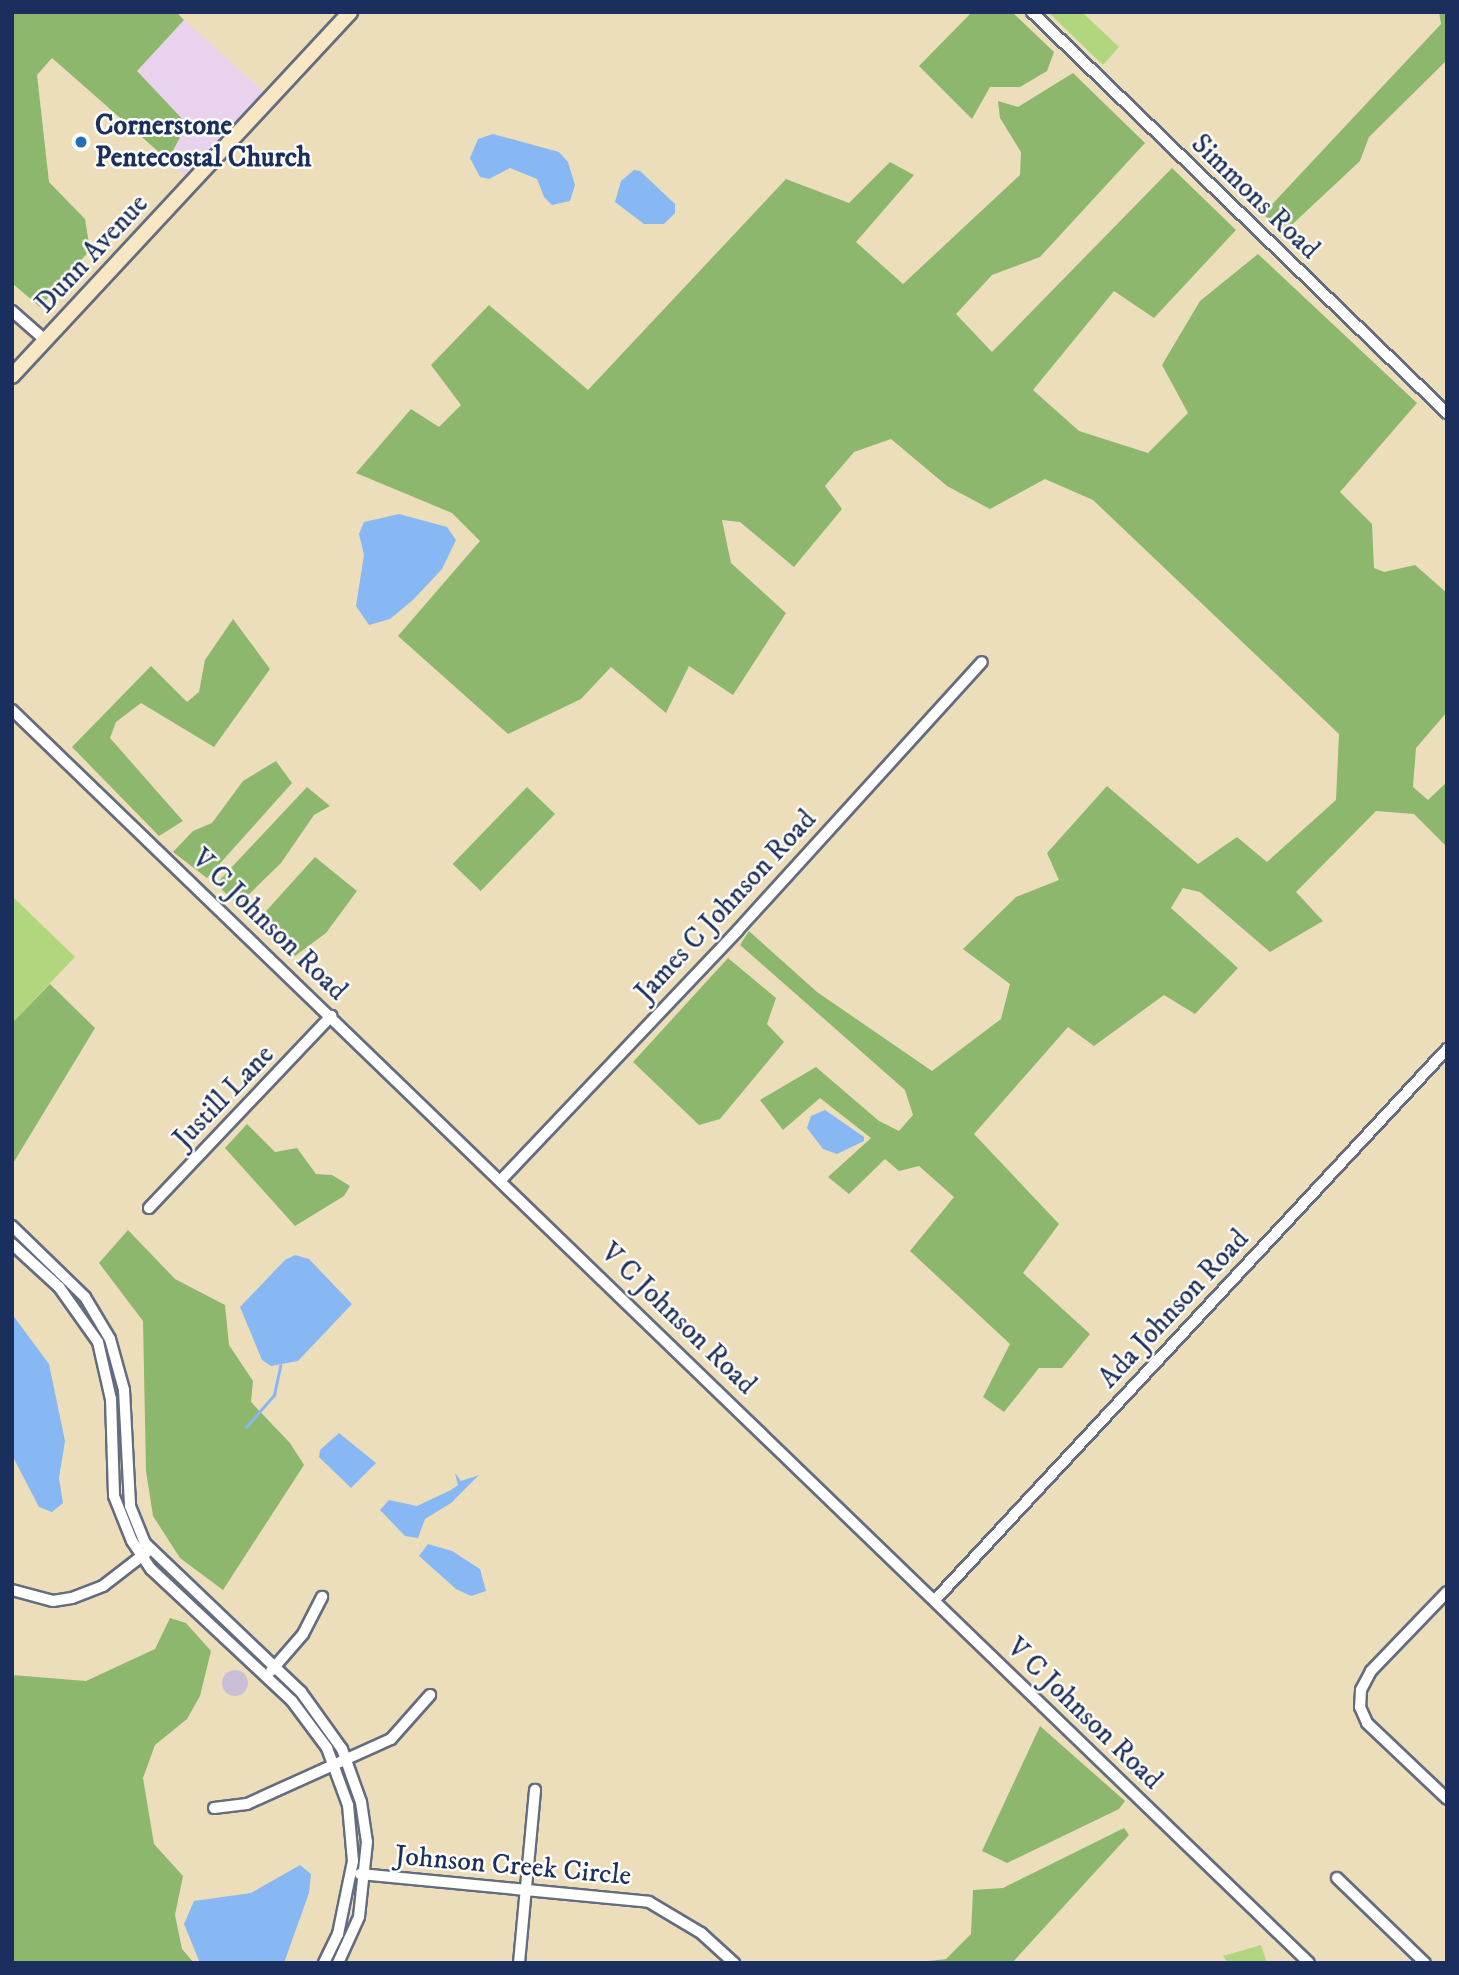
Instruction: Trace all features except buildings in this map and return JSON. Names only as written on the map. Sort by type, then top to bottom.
[{"type":"main road","name":"Dunn Avenue","points":[[12,376],[350,12]]},
{"type":"street","name":"Simmons Road","points":[[1032,12],[1447,413]]},
{"type":"street","points":[[12,311],[45,340]]},
{"type":"street","name":"James C Johnson Road","points":[[501,1180],[738,930],[982,662]]},
{"type":"street","name":"V C Johnson Road","points":[[12,710],[1309,1963]]},
{"type":"street","name":"Justill Lane","points":[[149,1208],[331,1016]]},
{"type":"street","name":"Ada Johnson Road","points":[[935,1600],[1447,1049]]},
{"type":"street","points":[[12,1226],[77,1287],[110,1339],[124,1390],[130,1506],[146,1553],[275,1668],[324,1719],[346,1759],[365,1823],[366,1875],[359,1917],[338,1963]]},
{"type":"street","points":[[12,1244],[59,1287],[98,1342],[110,1399],[114,1496],[119,1517],[146,1553],[314,1726],[334,1764],[352,1828],[352,1873],[338,1934],[324,1963]]},
{"type":"street","points":[[12,1590],[51,1601],[72,1598],[103,1586],[146,1553]]},
{"type":"street","points":[[1445,1794],[1367,1723],[1360,1707],[1361,1690],[1371,1671],[1447,1591]]},
{"type":"street","points":[[267,1676],[303,1633],[322,1597]]},
{"type":"street","points":[[214,1808],[247,1804],[391,1739],[430,1695]]},
{"type":"street","points":[[519,1963],[535,1790]]},
{"type":"street","name":"Johnson Creek Circle","points":[[352,1873],[649,1902],[701,1933],[734,1963]]},
{"type":"street","points":[[1337,1878],[1425,1963]]},
{"type":"shaded area","points":[[184,20],[265,93],[185,176],[168,160],[187,124],[137,71]]},
{"type":"shaded area","points":[[235,1670],[244,1674],[248,1683],[244,1692],[235,1696],[226,1692],[222,1683],[226,1674]]},
{"type":"green space","points":[[12,12],[176,12],[184,20],[137,71],[187,124],[168,160],[52,58],[37,75],[49,182],[85,219],[90,250],[40,307],[12,283]]},
{"type":"green space","points":[[972,12],[1012,12],[1054,52],[1047,71],[1020,87],[990,87],[972,119],[919,66]]},
{"type":"green space","points":[[1048,12],[1082,12],[1119,47],[1103,65]]},
{"type":"green space","points":[[1439,12],[1447,12],[1447,60],[1369,137],[1360,161],[1283,233],[1263,214],[1441,24]]},
{"type":"green space","points":[[1073,73],[1145,143],[1040,257],[992,275],[956,314],[992,352],[1172,168],[1236,230],[1154,318],[1114,291],[1033,390],[1079,431],[1148,453],[1188,413],[1162,365],[1200,301],[1258,254],[1417,403],[1340,492],[1372,524],[1374,568],[1384,572],[1415,565],[1447,593],[1447,712],[1416,748],[1413,787],[1428,800],[1447,782],[1447,847],[1414,814],[1376,811],[1296,892],[1323,921],[1270,952],[1200,892],[1183,888],[1171,908],[1238,968],[1195,1014],[1164,995],[1094,1046],[1068,1027],[974,1134],[1059,1224],[1023,1273],[1090,1334],[1062,1368],[1039,1368],[1004,1412],[983,1397],[1010,1344],[910,1251],[954,1197],[919,1166],[899,1171],[885,1159],[849,1194],[828,1177],[871,1138],[820,1098],[783,1130],[760,1100],[816,1067],[879,1121],[899,1131],[913,1115],[905,1090],[740,945],[749,931],[817,992],[932,1071],[1001,1019],[1010,984],[963,949],[1016,897],[1059,880],[1047,853],[1107,786],[1198,864],[1237,837],[1267,862],[1336,800],[1339,734],[1093,500],[1045,479],[990,509],[947,486],[891,439],[854,452],[825,486],[842,509],[794,567],[740,522],[722,520],[731,563],[786,613],[733,695],[689,666],[666,713],[611,667],[581,699],[508,734],[398,636],[480,541],[452,513],[356,473],[411,409],[439,427],[461,405],[431,365],[489,305],[588,390],[786,179],[849,203],[890,162],[914,175],[856,242],[903,284],[1020,175],[1021,152],[1000,118],[998,101],[1018,107]]},
{"type":"green space","points":[[233,619],[270,669],[214,747],[141,703],[116,722],[110,738],[183,821],[159,836],[72,747],[151,666],[187,702],[199,692],[205,660]]},
{"type":"green space","points":[[276,761],[292,783],[207,878],[173,852],[193,831],[212,823],[243,781]]},
{"type":"green space","points":[[307,787],[330,806],[314,815],[281,863],[238,905],[216,884]]},
{"type":"green space","points":[[527,787],[555,814],[481,891],[453,864]]},
{"type":"green space","points":[[315,857],[357,891],[326,933],[295,956],[258,920]]},
{"type":"green space","points":[[12,896],[75,957],[12,1023]]},
{"type":"green space","points":[[728,958],[776,998],[767,1024],[784,1042],[720,1119],[699,1125],[633,1062]]},
{"type":"green space","points":[[50,984],[95,1028],[12,1165],[12,1023]]},
{"type":"green space","points":[[247,1124],[275,1152],[297,1148],[316,1174],[332,1175],[350,1186],[344,1196],[295,1226],[225,1148]]},
{"type":"green space","points":[[128,1230],[175,1279],[225,1305],[229,1345],[253,1381],[251,1402],[290,1443],[304,1465],[223,1590],[180,1558],[153,1516],[146,1471],[143,1321],[99,1263]]},
{"type":"green space","points":[[170,1618],[186,1623],[211,1651],[200,1696],[187,1719],[155,1745],[143,1778],[154,1844],[183,1876],[175,1915],[182,1949],[194,1963],[12,1963],[12,1675],[86,1681],[155,1649]]},
{"type":"green space","points":[[1040,1726],[1125,1801],[1119,1809],[1007,1863],[982,1851]]},
{"type":"green space","points":[[1124,1828],[1129,1835],[1012,1963],[911,1963],[946,1959],[971,1934],[973,1890],[1003,1888]]},
{"type":"green space","points":[[1261,1945],[1267,1963],[1228,1963],[1223,1956]]},
{"type":"water","points":[[493,134],[559,152],[568,162],[575,185],[570,201],[552,205],[544,197],[537,179],[510,168],[489,179],[480,177],[470,158],[478,139]]},
{"type":"water","points":[[634,170],[640,171],[675,204],[675,213],[664,224],[644,224],[615,202],[621,181]]},
{"type":"water","points":[[399,514],[447,527],[456,540],[442,569],[414,599],[390,619],[369,625],[356,606],[364,555],[359,534],[364,522]]},
{"type":"water","points":[[825,1110],[864,1137],[864,1141],[837,1154],[823,1149],[807,1128],[811,1116]]},
{"type":"water","points":[[295,1255],[309,1259],[352,1304],[298,1361],[271,1366],[262,1360],[240,1307],[285,1260]]},
{"type":"water","points":[[12,1314],[49,1364],[65,1441],[59,1478],[63,1503],[52,1512],[39,1507],[12,1455]]},
{"type":"water","points":[[339,1433],[376,1463],[351,1488],[319,1457],[320,1450]]},
{"type":"water","points":[[455,1473],[461,1481],[479,1475],[451,1503],[425,1519],[418,1538],[405,1536],[380,1510],[389,1500],[417,1506],[451,1490],[458,1485]]},
{"type":"water","points":[[428,1544],[452,1551],[480,1569],[486,1591],[471,1596],[456,1589],[419,1556]]},
{"type":"water","points":[[300,1865],[311,1874],[309,1893],[284,1963],[200,1963],[184,1924],[194,1901],[251,1893]]},
{"type":"waterway","points":[[246,1427],[274,1395],[280,1366]]},
{"type":"place","name":"Cornerstone Pentecostal Church","points":[[81,142]]}]
